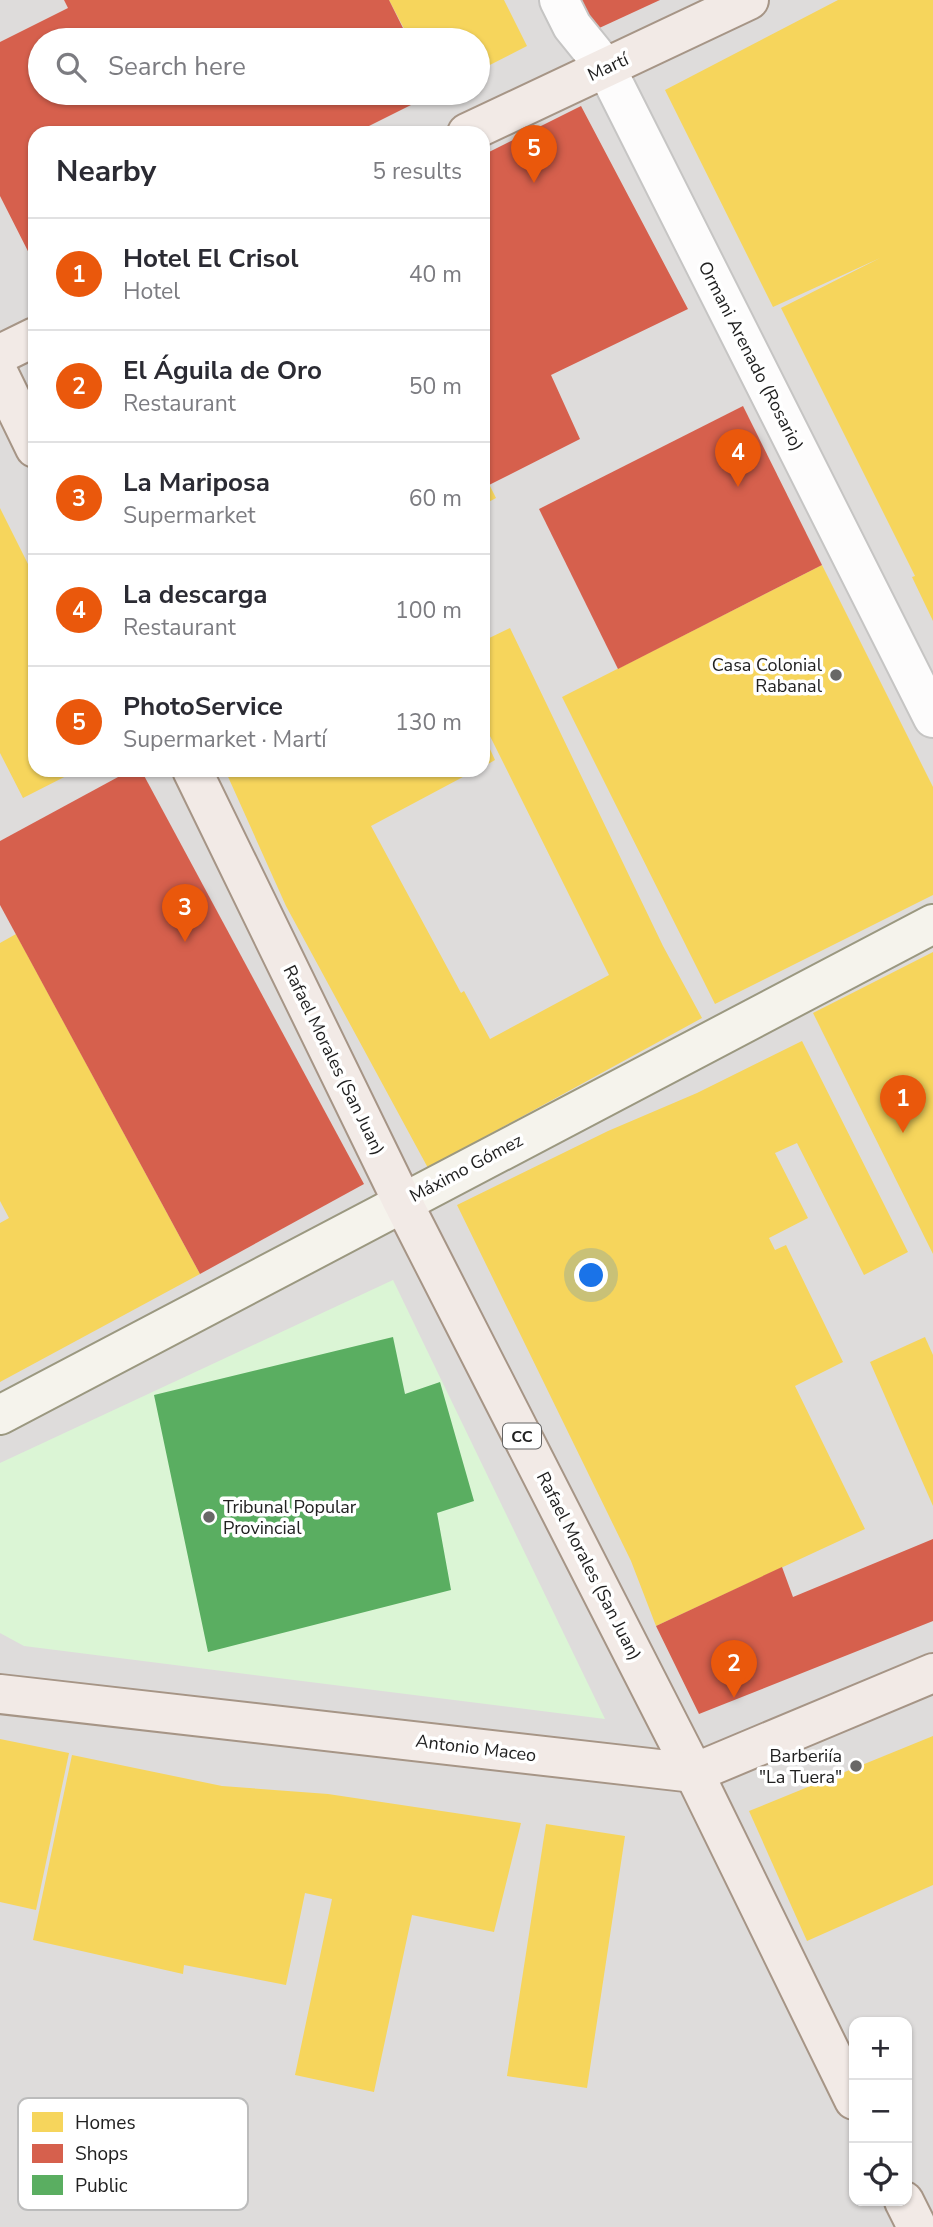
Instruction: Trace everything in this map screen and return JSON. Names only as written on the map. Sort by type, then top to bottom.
[{"type":"main road","name":"Martí","points":[[482,126],[749,0]]},
{"type":"main road","points":[[0,354],[28,340]]},
{"type":"main road","points":[[0,376],[28,434]]},
{"type":"main road","name":"Rafael Morales (San Juan)","points":[[195,777],[402,1201],[694,1773],[849,2090]]},
{"type":"main road","name":"Máximo Gómez","points":[[0,1415],[402,1201],[933,924]]},
{"type":"main road","name":"Antonio Maceo","points":[[0,1694],[694,1773],[933,1673]]},
{"type":"main road","points":[[906,2206],[917,2227]]},
{"type":"street","name":"Ormani Arenado (Rosario)","points":[[559,0],[572,26],[606,68],[933,718]]},
{"type":"shaded area","points":[[0,0],[933,0],[933,2227],[0,2227]]},
{"type":"green space","points":[[393,1280],[605,1719],[24,1646],[0,1633],[0,1463]]},
{"type":"building: Homes","points":[[389,0],[504,0],[527,46],[490,65],[490,28],[404,28]]},
{"type":"building: Homes","points":[[838,0],[933,0],[933,621],[912,577],[915,576],[781,308],[880,258],[773,307],[665,90]]},
{"type":"building: Homes","points":[[490,486],[496,498],[490,501]]},
{"type":"building: Homes","points":[[0,508],[28,564],[28,777],[64,777],[23,798],[0,753]]},
{"type":"building: Homes","points":[[822,565],[933,787],[933,895],[715,1004],[562,697]]},
{"type":"building: Homes","points":[[510,628],[663,946],[702,1018],[428,1168],[286,906],[228,777],[463,777],[371,826],[461,993],[464,991],[490,1039],[609,975],[490,736],[490,638]]},
{"type":"building: Homes","points":[[490,749],[495,760],[490,763]]},
{"type":"building: Homes","points":[[16,934],[200,1274],[0,1382],[0,1223],[9,1218],[0,1201],[0,943]]},
{"type":"building: Homes","points":[[933,952],[933,1254],[813,1013]]},
{"type":"building: Homes","points":[[802,1041],[908,1252],[864,1275],[797,1143],[775,1153],[808,1218],[769,1238],[775,1250],[786,1245],[843,1362],[795,1386],[865,1529],[656,1626],[631,1561],[457,1205]]},
{"type":"building: Homes","points":[[925,1337],[933,1355],[933,1506],[870,1362]]},
{"type":"building: Homes","points":[[933,1736],[933,1885],[807,1941],[749,1811]]},
{"type":"building: Homes","points":[[0,1739],[69,1753],[36,1910],[0,1902]]},
{"type":"building: Homes","points":[[72,1755],[222,1786],[328,1794],[521,1823],[494,1932],[412,1915],[374,2092],[295,2075],[332,1899],[305,1893],[286,1985],[184,1965],[183,1974],[33,1940]]},
{"type":"building: Homes","points":[[546,1824],[625,1836],[587,2088],[507,2076]]},
{"type":"building: Shops","points":[[64,0],[389,0],[403,28],[28,28],[68,8]]},
{"type":"building: Shops","points":[[580,0],[660,0],[595,30]]},
{"type":"building: Shops","points":[[28,28],[28,105],[411,105],[369,126],[28,126],[28,251],[0,196],[0,42]]},
{"type":"building: Shops","points":[[581,106],[688,309],[551,375],[580,439],[490,484],[490,152]]},
{"type":"building: Shops","points":[[743,406],[822,565],[618,669],[539,509]]},
{"type":"building: Shops","points":[[118,777],[145,777],[364,1184],[200,1274],[0,905],[0,841]]},
{"type":"building: Shops","points":[[933,1539],[933,1621],[699,1714],[656,1626],[782,1567],[793,1597]]},
{"type":"building: Public","points":[[393,1337],[405,1394],[440,1382],[474,1501],[437,1513],[451,1590],[208,1652],[154,1395]]},
{"type":"place","name":"PhotoService","points":[[534,183]]},
{"type":"place","name":"La descarga","points":[[738,487]]},
{"type":"place","name":"Casa Colonial Rabanal","points":[[836,675]]},
{"type":"place","name":"La Mariposa","points":[[185,942]]},
{"type":"place","name":"Hotel El Crisol","points":[[903,1133]]},
{"type":"place","name":"Tribunal Popular Provincial","points":[[209,1517]]},
{"type":"place","name":"El Águila de Oro","points":[[734,1698]]},
{"type":"place","name":"Barberiía \"La Tuera\"","points":[[856,1766]]}]
